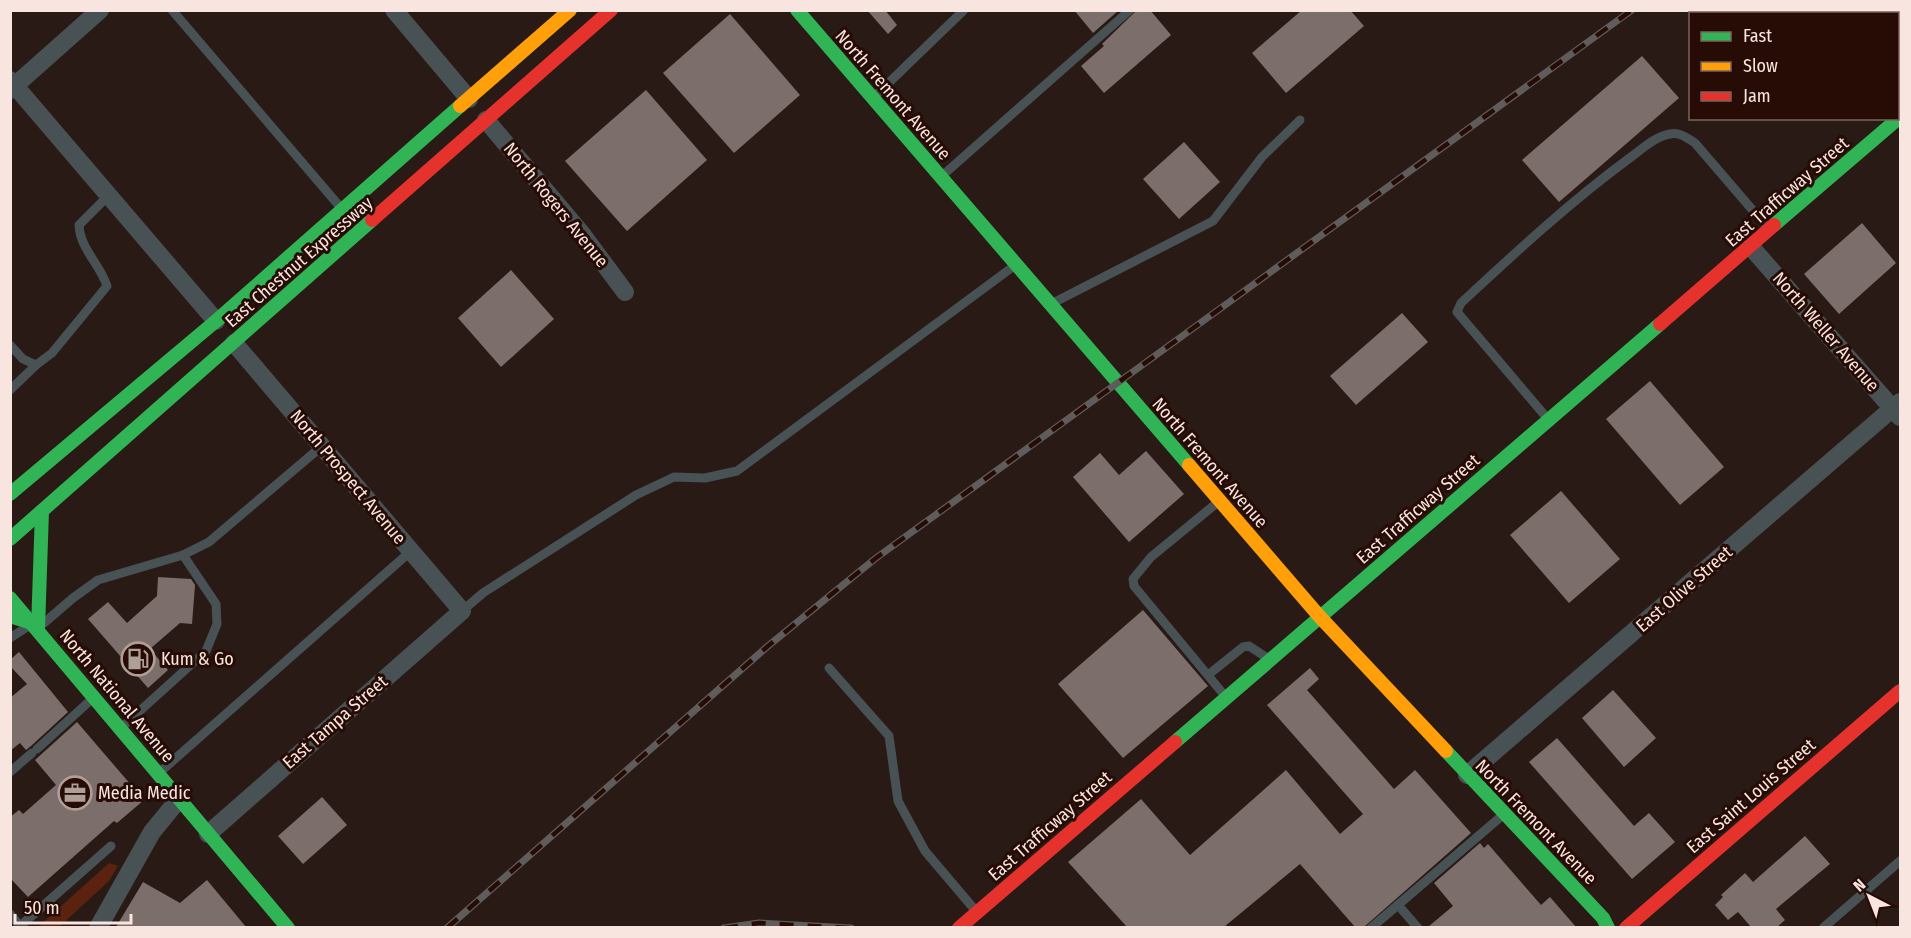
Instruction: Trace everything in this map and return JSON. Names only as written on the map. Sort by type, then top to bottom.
[{"type":"main road","name":"East Chestnut Expressway","points":[[10,494],[216,321],[570,10]]},
{"type":"main road","name":"East Chestnut Expressway","points":[[10,539],[611,10]]},
{"type":"main road","name":"North Fremont Avenue","points":[[797,10],[1320,617],[1608,927]]},
{"type":"main road","name":"East Trafficway Street","points":[[959,927],[1897,120]]},
{"type":"main road","points":[[10,477],[35,473]]},
{"type":"main road","points":[[10,616],[35,626],[42,511]]},
{"type":"main road","name":"North National Avenue","points":[[10,598],[288,927]]},
{"type":"main road","name":"East Saint Louis Street","points":[[1626,927],[1900,691]]},
{"type":"street","points":[[100,10],[12,85],[216,321]]},
{"type":"street","points":[[394,10],[469,99]]},
{"type":"street","name":"North Rogers Avenue","points":[[486,120],[582,234],[625,292]]},
{"type":"street","name":"North Weller Avenue","points":[[1751,247],[1898,409]]},
{"type":"street","name":"North Prospect Avenue","points":[[234,343],[462,611]]},
{"type":"street","name":"East Olive Street","points":[[1467,775],[1898,409]]},
{"type":"street","name":"East Tampa Street","points":[[208,834],[462,611]]},
{"type":"street","points":[[98,927],[152,832],[179,799]]},
{"type":"lane","points":[[172,10],[342,210]]},
{"type":"lane","points":[[872,99],[964,10]]},
{"type":"lane","points":[[940,177],[1130,10]]},
{"type":"lane","points":[[1050,304],[1213,221],[1262,158],[1300,120]]},
{"type":"lane","points":[[1549,420],[1462,321],[1457,312],[1461,303],[1530,239],[1618,167],[1657,139],[1670,134],[1682,134],[1695,143],[1770,230]]},
{"type":"lane","points":[[10,390],[52,353],[107,286],[102,270],[80,239],[79,225],[109,195]]},
{"type":"lane","points":[[462,611],[483,593],[636,495],[674,477],[705,478],[737,471],[1016,265]]},
{"type":"lane","points":[[10,345],[23,359],[36,365]]},
{"type":"lane","points":[[10,638],[35,626],[98,580],[183,555],[209,542],[322,446]]},
{"type":"lane","points":[[1219,500],[1151,557],[1133,579],[1134,586],[1227,698]]},
{"type":"lane","points":[[158,774],[411,551]]},
{"type":"lane","points":[[120,729],[206,651],[217,624],[216,604],[183,555]]},
{"type":"lane","points":[[1208,675],[1243,647],[1249,646],[1270,660]]},
{"type":"lane","points":[[829,668],[889,736],[898,801],[925,851],[977,912]]},
{"type":"lane","points":[[10,772],[94,698]]},
{"type":"lane","points":[[1371,927],[1504,814]]},
{"type":"lane","points":[[10,914],[19,927],[111,846]]},
{"type":"lane","points":[[1823,927],[1900,861]]},
{"type":"lane","points":[[1398,905],[1418,927]]},
{"type":"shaded area","points":[[109,863],[118,866],[109,881],[59,927],[38,927]]},
{"type":"building","points":[[867,10],[885,10],[897,25],[888,34]]},
{"type":"building","points":[[1074,10],[1119,10],[1093,33]]},
{"type":"building","points":[[1137,10],[1150,10],[1171,35],[1104,93],[1081,66],[1104,46],[1102,44]]},
{"type":"building","points":[[1302,10],[1350,10],[1364,26],[1286,93],[1252,53]]},
{"type":"building","points":[[730,14],[800,95],[734,153],[663,73]]},
{"type":"building","points":[[1642,56],[1679,98],[1559,202],[1522,160]]},
{"type":"building","points":[[646,90],[707,160],[627,231],[565,161]]},
{"type":"building","points":[[1184,142],[1220,182],[1179,219],[1143,179]]},
{"type":"building","points":[[1862,223],[1896,263],[1839,314],[1804,274]]},
{"type":"building","points":[[511,270],[554,319],[501,367],[458,318]]},
{"type":"building","points":[[1402,313],[1428,342],[1356,405],[1330,376]]},
{"type":"building","points":[[1650,381],[1724,467],[1680,505],[1606,419]]},
{"type":"building","points":[[1146,451],[1184,494],[1129,542],[1073,477],[1100,453],[1119,475]]},
{"type":"building","points":[[1561,491],[1620,559],[1569,603],[1510,535]]},
{"type":"building","points":[[158,577],[191,579],[195,585],[192,624],[180,623],[150,649],[168,670],[148,688],[88,619],[108,602],[127,623],[157,596]]},
{"type":"building","points":[[1143,610],[1208,686],[1123,758],[1058,684]]},
{"type":"building","points":[[19,652],[68,712],[26,750],[20,743],[10,751],[10,698],[27,684],[10,666],[10,660]]},
{"type":"building","points":[[1310,668],[1319,679],[1307,690],[1394,789],[1415,770],[1471,833],[1364,927],[1355,927],[1300,864],[1224,927],[1127,927],[1068,862],[1141,799],[1190,855],[1286,770],[1340,834],[1363,814],[1267,705]]},
{"type":"building","points":[[1613,690],[1656,738],[1624,767],[1582,718]]},
{"type":"building","points":[[77,722],[144,800],[117,823],[114,821],[28,897],[10,878],[10,817],[19,810],[23,814],[56,785],[35,760]]},
{"type":"building","points":[[1557,738],[1634,826],[1649,813],[1675,842],[1632,879],[1529,762]]},
{"type":"building","points":[[322,797],[347,825],[303,864],[278,836]]},
{"type":"building","points":[[1805,836],[1830,864],[1776,909],[1785,920],[1777,927],[1751,927],[1738,912],[1728,920],[1715,905],[1723,897],[1721,895],[1745,873],[1753,882]]},
{"type":"building","points":[[1480,843],[1484,848],[1488,844],[1541,905],[1550,897],[1576,927],[1428,927],[1453,906],[1434,883]]},
{"type":"building","points":[[207,880],[246,927],[116,927],[143,882],[180,903]]},
{"type":"railway","points":[[447,928],[768,646],[876,558],[1632,10]]},
{"type":"railway","points":[[724,928],[759,923],[851,928]]},
{"type":"traffic: fast","points":[[797,10],[1189,465]]},
{"type":"traffic: fast","points":[[10,494],[216,321],[460,106]]},
{"type":"traffic: fast","points":[[1774,225],[1896,120]]},
{"type":"traffic: fast","points":[[10,539],[372,220]]},
{"type":"traffic: fast","points":[[1175,742],[1660,324]]},
{"type":"traffic: fast","points":[[38,629],[42,511]]},
{"type":"traffic: fast","points":[[10,598],[288,928]]},
{"type":"traffic: fast","points":[[10,616],[32,623]]},
{"type":"traffic: fast","points":[[1446,751],[1603,918],[1608,928]]},
{"type":"traffic: slow","points":[[460,106],[570,10]]},
{"type":"traffic: slow","points":[[1189,465],[1320,617],[1446,751]]},
{"type":"traffic: jam","points":[[372,220],[611,10]]},
{"type":"traffic: jam","points":[[1660,324],[1774,225]]},
{"type":"traffic: jam","points":[[1626,928],[1900,691]]},
{"type":"traffic: jam","points":[[959,928],[1175,742]]},
{"type":"place","name":"Kum & Go","points":[[138,659]]},
{"type":"place","name":"Media Medic","points":[[75,793]]}]
